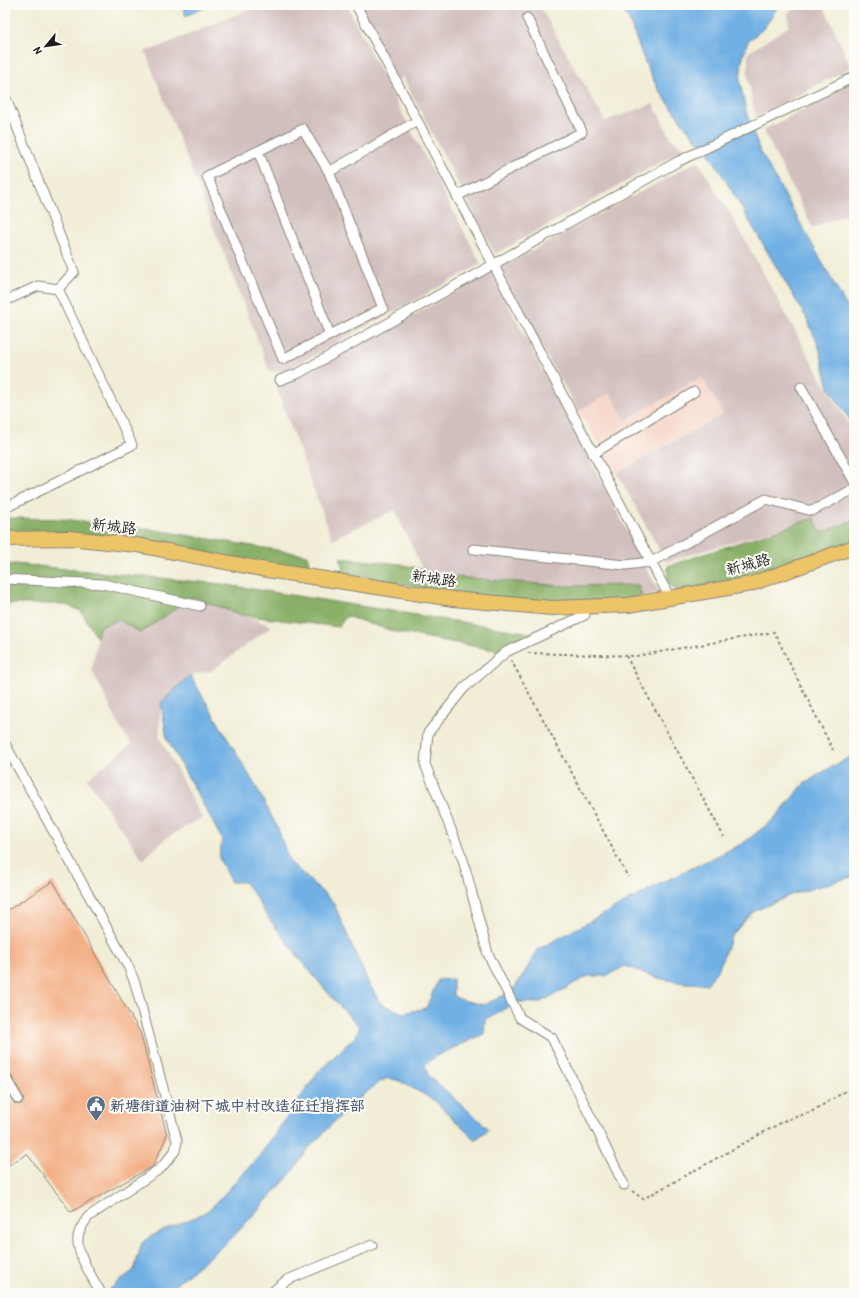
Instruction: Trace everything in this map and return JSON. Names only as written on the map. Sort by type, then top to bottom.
[{"type":"main road","name":"新城路","points":[[5,539],[69,538],[137,544],[261,569],[453,599],[552,608],[628,605],[751,584],[854,546]]},
{"type":"main road","name":"新城路","points":[[5,548],[69,547],[136,553],[260,577],[452,607],[552,617],[629,614],[753,592],[854,556]]},
{"type":"street","points":[[356,5],[670,598]]},
{"type":"street","points":[[456,196],[582,132],[527,18]]},
{"type":"street","points":[[280,380],[299,373],[677,162],[854,76]]},
{"type":"street","points":[[5,96],[74,272],[58,289]]},
{"type":"street","points":[[329,172],[417,122]]},
{"type":"street","points":[[303,129],[329,172],[383,308],[283,359],[207,176],[303,129]]},
{"type":"street","points":[[258,151],[330,335]]},
{"type":"street","points":[[5,301],[38,286],[58,289]]},
{"type":"street","points":[[5,508],[132,445],[58,289]]},
{"type":"street","points":[[801,387],[854,481]]},
{"type":"street","points":[[593,454],[694,392]]},
{"type":"street","points":[[473,549],[625,564],[651,562],[766,499],[812,511],[854,488]]},
{"type":"street","points":[[5,579],[103,584],[200,606]]},
{"type":"street","points":[[585,615],[506,652],[464,688],[428,733],[425,764],[463,860],[488,954],[520,1018],[552,1038],[624,1185]]},
{"type":"street","points":[[6,750],[128,966],[135,983],[177,1141],[175,1150],[161,1168],[88,1218],[81,1226],[78,1237],[80,1251],[100,1292]]},
{"type":"street","points":[[5,1077],[18,1099]]},
{"type":"street","points":[[271,1293],[287,1280],[372,1245]]},
{"type":"path","points":[[506,652],[636,656],[774,632],[833,750]]},
{"type":"path","points":[[506,652],[628,877]]},
{"type":"path","points":[[626,656],[724,837]]},
{"type":"path","points":[[624,1185],[643,1199],[786,1120],[811,1112],[854,1086]]},
{"type":"shaded area","points":[[259,5],[347,5],[372,56],[481,264],[285,371],[270,372],[145,51],[154,49]]},
{"type":"shaded area","points":[[356,5],[539,5],[605,121],[653,104],[671,138],[684,149],[495,254],[403,77],[396,80]]},
{"type":"shaded area","points":[[804,5],[823,5],[851,67],[756,118],[748,80],[748,53],[789,26],[788,12]]},
{"type":"shaded area","points":[[854,80],[854,210],[813,228],[763,130],[828,98],[846,83]]},
{"type":"shaded area","points":[[698,161],[739,229],[813,364],[854,433],[854,520],[821,533],[814,518],[666,562],[617,473],[723,414],[702,377],[626,420],[610,393],[579,411],[537,340],[500,268]]},
{"type":"shaded area","points":[[491,272],[659,592],[642,596],[637,585],[564,586],[444,576],[422,568],[395,510],[332,539],[276,387],[338,357]]},
{"type":"shaded area","points":[[702,376],[723,414],[616,473],[579,411],[610,393],[627,420]]},
{"type":"shaded area","points":[[192,597],[272,626],[211,671],[190,675],[161,704],[159,736],[202,818],[166,838],[143,860],[87,779],[132,744],[122,731],[92,670],[99,627],[119,620],[141,632]]},
{"type":"green space","points":[[814,518],[821,533],[854,520],[854,539],[754,576],[675,591],[668,583],[668,566]]},
{"type":"green space","points":[[5,519],[63,519],[155,530],[307,555],[311,570],[5,532]]},
{"type":"green space","points":[[340,558],[401,564],[444,576],[564,586],[638,585],[642,596],[620,600],[544,603],[440,591],[345,573]]},
{"type":"green space","points":[[15,564],[221,584],[543,635],[506,652],[396,632],[346,616],[339,627],[241,615],[192,597],[141,633],[119,620],[99,627],[97,638],[81,611],[63,604],[5,604],[5,565]]},
{"type":"water","points":[[182,5],[210,5],[186,16]]},
{"type":"water","points":[[620,5],[779,5],[764,28],[748,41],[742,60],[740,81],[745,108],[759,149],[848,309],[854,315],[854,426],[829,388],[819,347],[807,319],[713,159],[684,125],[657,87],[645,62],[629,20]]},
{"type":"water","points":[[190,675],[258,790],[278,829],[289,861],[333,902],[368,982],[381,1004],[403,1013],[426,1008],[438,980],[453,979],[453,996],[462,1000],[484,1005],[512,991],[524,974],[537,950],[661,883],[742,844],[773,820],[804,784],[854,755],[854,876],[793,894],[753,912],[731,936],[719,968],[707,984],[684,983],[658,978],[625,966],[606,976],[588,976],[539,1003],[518,1002],[485,1019],[484,1034],[438,1055],[425,1064],[428,1075],[489,1129],[475,1140],[435,1101],[400,1081],[388,1078],[364,1094],[334,1122],[307,1150],[290,1175],[233,1237],[165,1293],[105,1293],[134,1270],[142,1243],[148,1238],[161,1231],[196,1217],[207,1211],[215,1204],[260,1155],[320,1070],[355,1037],[360,1027],[324,989],[270,920],[248,886],[244,882],[231,882],[219,858],[222,839],[167,739],[161,703]]},
{"type":"building","points":[[53,881],[140,1032],[167,1135],[153,1166],[71,1212],[27,1154],[5,1167],[5,1089],[15,1104],[21,1104],[24,1099],[10,1074],[5,1071],[5,912]]},
{"type":"place","name":"新塘街道油树下城中村改造征迁指挥部","points":[[96,1122]]}]
